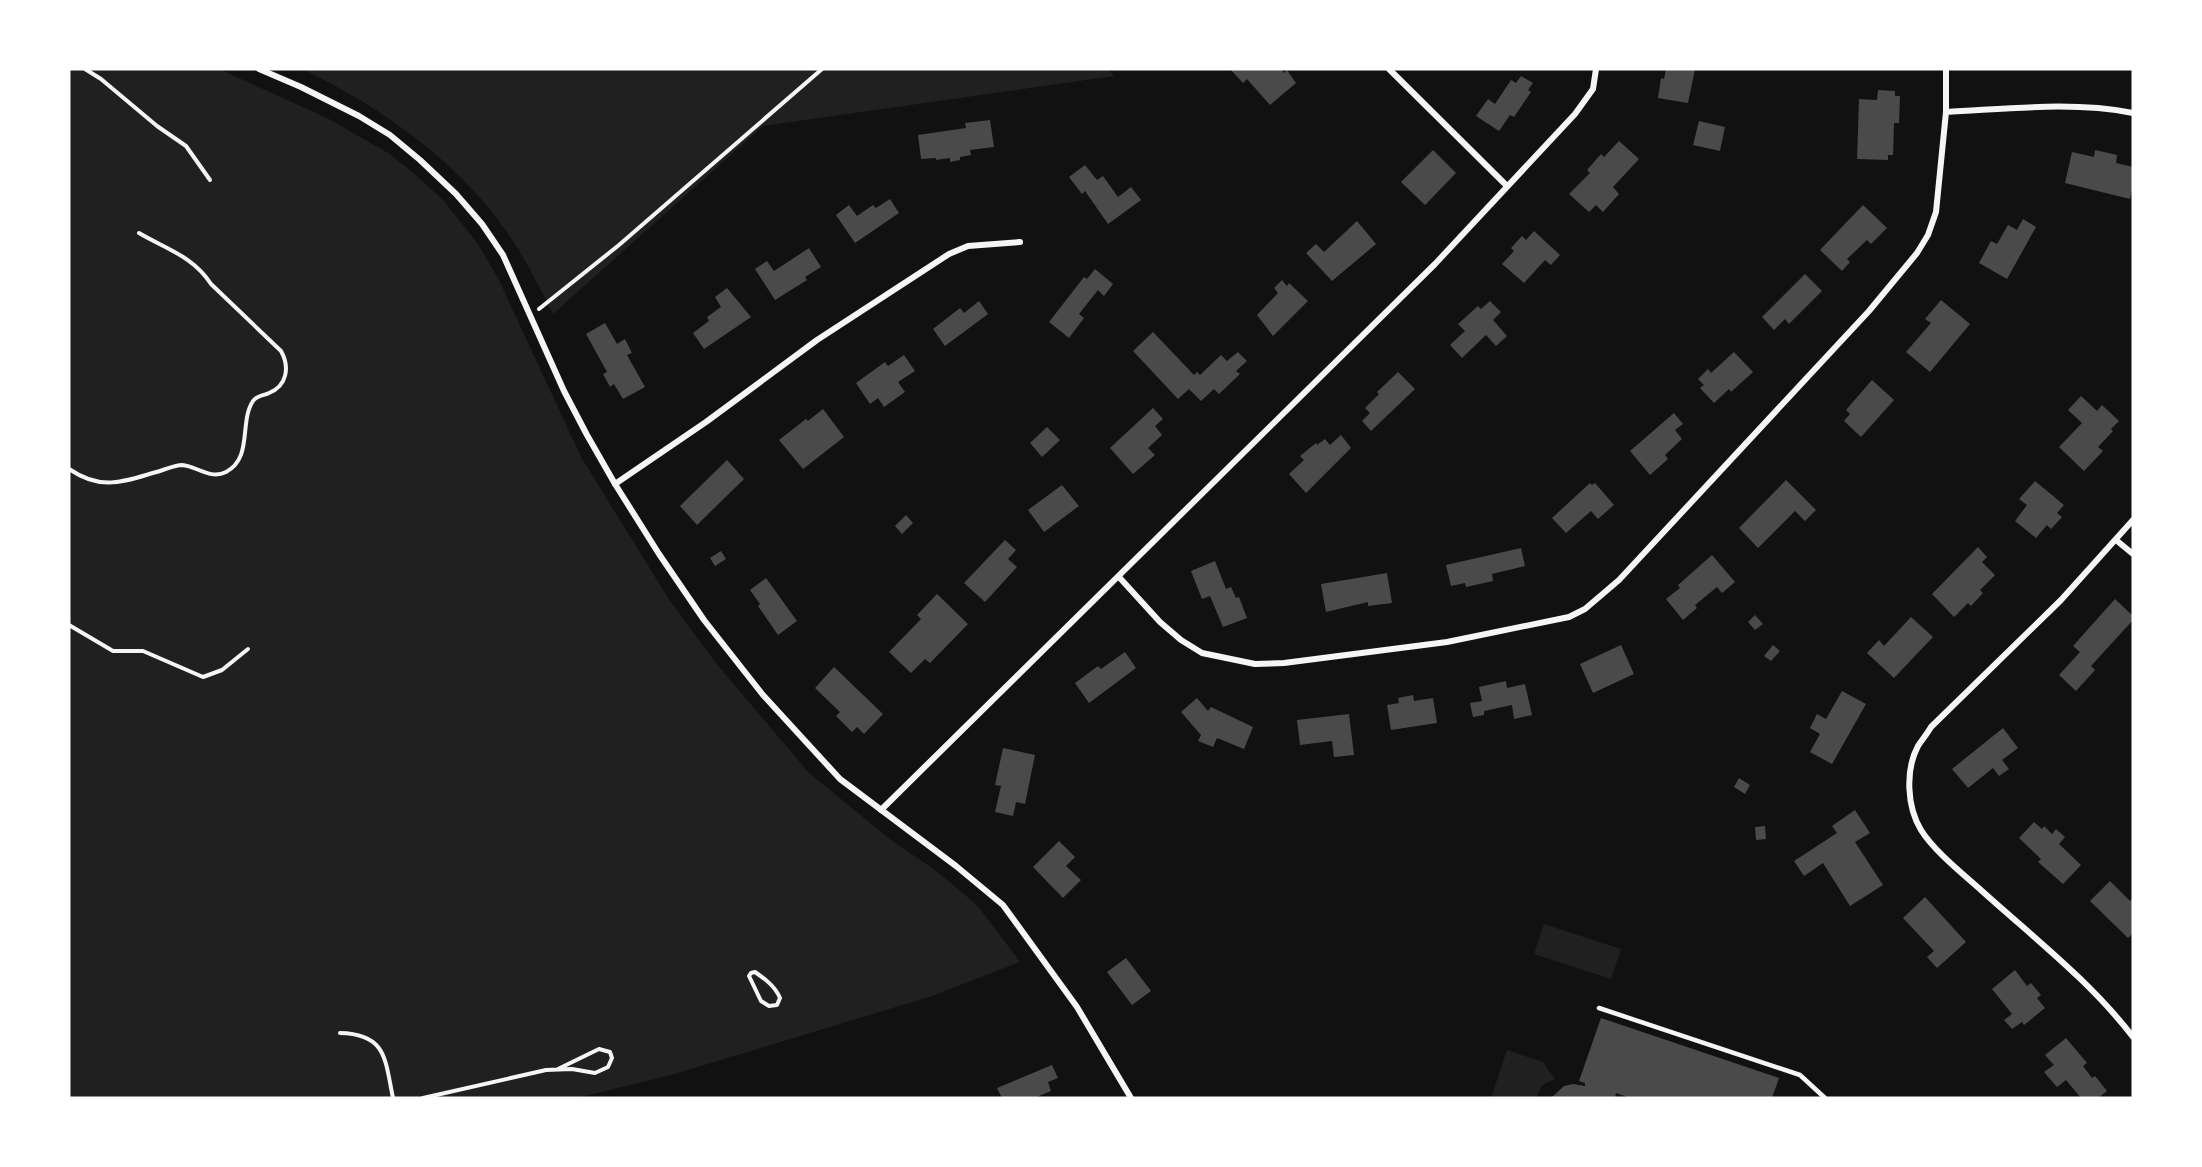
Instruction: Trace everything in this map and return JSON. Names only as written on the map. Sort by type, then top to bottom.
[{"type":"street","points":[[259,69],[302,87],[359,116],[390,135],[420,159],[456,194],[482,224],[503,255],[564,391],[615,484],[704,621],[763,695],[840,778],[1003,905],[1077,1007],[1131,1098]]},
{"type":"street","points":[[1389,69],[1507,186]]},
{"type":"street","points":[[881,810],[1435,264],[1575,114],[1593,89],[1596,69]]},
{"type":"street","points":[[1119,576],[1160,622],[1181,640],[1202,653],[1255,664],[1284,663],[1447,642],[1569,617],[1585,609],[1627,572],[1869,311],[1917,253],[1928,235],[1936,212],[1946,112],[1946,69]]},
{"type":"street","points":[[1946,112],[2070,106],[2114,109],[2133,113]]},
{"type":"street","points":[[615,484],[706,422],[817,340],[949,254],[968,246],[1020,242]]},
{"type":"street","points":[[2133,520],[2061,600],[1931,728],[1917,748],[1909,775],[1913,811],[1921,830],[1950,863],[2076,975],[2117,1016],[2133,1037]]},
{"type":"street","points":[[2116,540],[2133,554]]},
{"type":"lane","points":[[1599,1008],[1800,1075],[1825,1098]]},
{"type":"path","points":[[85,69],[186,146],[210,180]]},
{"type":"path","points":[[531,315],[619,245],[822,69]]},
{"type":"path","points":[[69,469],[85,480],[106,484],[180,465],[204,473],[223,473],[233,466],[243,449],[248,412],[253,402],[256,398],[276,389],[285,379],[285,365],[281,351],[211,284],[203,272],[181,254],[139,233]]},
{"type":"path","points":[[69,625],[113,651],[143,651],[203,677],[222,670],[248,649]]},
{"type":"path","points":[[753,972],[758,974],[778,992],[779,1002],[773,1006],[763,1003],[750,980],[749,975],[753,972]]},
{"type":"path","points":[[340,1033],[365,1036],[378,1045],[385,1057],[393,1098]]},
{"type":"path","points":[[423,1098],[536,1071],[558,1069],[596,1073],[608,1067],[612,1058],[610,1052],[599,1049],[558,1069]]},
{"type":"shaded area","points":[[69,69],[219,69],[327,118],[388,153],[443,200],[478,244],[499,280],[581,457],[670,601],[716,663],[808,772],[891,840],[935,870],[977,905],[1020,962],[929,997],[671,1075],[577,1098],[69,1098]]},
{"type":"shaded area","points":[[302,69],[1108,69],[1114,76],[763,126],[553,314],[511,238],[469,186],[418,140],[390,120],[362,101]]},
{"type":"shaded area","points":[[1544,924],[1621,949],[1611,979],[1534,954]]},
{"type":"shaded area","points":[[1507,1050],[1543,1062],[1555,1079],[1542,1085],[1536,1098],[1491,1098]]},
{"type":"building","points":[[1230,69],[1281,69],[1284,73],[1287,70],[1296,83],[1270,105],[1247,79],[1243,83]]},
{"type":"building","points":[[1666,69],[1695,69],[1688,103],[1658,98],[1661,78],[1664,79]]},
{"type":"building","points":[[1521,76],[1533,83],[1528,90],[1531,92],[1514,117],[1510,115],[1499,131],[1476,116],[1488,99],[1495,104],[1511,80],[1516,83]]},
{"type":"building","points":[[1878,90],[1895,91],[1895,96],[1900,96],[1899,123],[1894,123],[1893,155],[1888,155],[1888,160],[1857,159],[1859,99],[1877,100]]},
{"type":"building","points":[[990,120],[994,147],[970,150],[971,155],[950,162],[950,158],[921,159],[918,135],[966,128],[965,123]]},
{"type":"building","points":[[1699,121],[1725,127],[1720,151],[1693,145]]},
{"type":"building","points":[[1619,141],[1639,159],[1613,187],[1619,194],[1603,212],[1596,205],[1589,212],[1569,194],[1590,173],[1587,170],[1601,154],[1604,157]]},
{"type":"building","points":[[1433,150],[1456,173],[1425,205],[1401,182]]},
{"type":"building","points":[[2095,150],[2117,155],[2116,163],[2133,167],[2130,199],[2065,183],[2072,152],[2094,157]]},
{"type":"building","points":[[1085,165],[1097,180],[1103,176],[1118,197],[1131,187],[1141,200],[1108,224],[1085,191],[1082,194],[1069,177]]},
{"type":"building","points":[[890,199],[899,213],[855,243],[836,215],[849,205],[857,216],[873,205],[876,208]]},
{"type":"building","points":[[1863,205],[1887,228],[1871,244],[1867,240],[1847,259],[1850,262],[1842,271],[1820,250]]},
{"type":"building","points":[[2023,219],[2036,227],[2007,279],[1979,263],[1991,241],[1997,244],[2008,225],[2017,230]]},
{"type":"building","points":[[1357,221],[1376,244],[1332,281],[1306,253],[1316,244],[1324,252]]},
{"type":"building","points":[[1534,231],[1560,255],[1551,265],[1545,260],[1524,283],[1502,264],[1514,251],[1511,248],[1522,236],[1526,240]]},
{"type":"building","points":[[809,248],[821,267],[805,277],[807,280],[775,300],[755,269],[767,261],[774,271]]},
{"type":"building","points":[[1095,269],[1113,284],[1104,296],[1098,290],[1079,314],[1084,318],[1069,338],[1049,322],[1084,277],[1087,279]]},
{"type":"building","points":[[1805,274],[1822,291],[1789,324],[1785,319],[1774,330],[1762,317]]},
{"type":"building","points":[[1282,280],[1287,286],[1289,283],[1308,301],[1273,336],[1257,315],[1278,293],[1274,288]]},
{"type":"building","points":[[727,288],[751,317],[704,349],[693,333],[709,321],[707,317],[721,307],[715,297]]},
{"type":"building","points":[[1941,300],[1970,324],[1930,372],[1906,352],[1931,323],[1925,319]]},
{"type":"building","points":[[979,301],[988,314],[945,346],[933,329],[960,308],[964,313]]},
{"type":"building","points":[[1490,301],[1501,312],[1493,320],[1507,336],[1496,346],[1486,335],[1462,358],[1450,345],[1465,331],[1458,324],[1478,306],[1481,309]]},
{"type":"building","points":[[605,323],[617,344],[625,339],[632,353],[627,355],[645,387],[623,399],[614,384],[610,387],[603,374],[607,372],[586,334]]},
{"type":"building","points":[[1153,332],[1194,375],[1197,372],[1200,375],[1221,355],[1227,361],[1238,352],[1247,361],[1236,371],[1240,374],[1219,394],[1214,389],[1201,401],[1189,389],[1178,399],[1133,351]]},
{"type":"building","points":[[1734,352],[1753,372],[1731,392],[1729,389],[1714,403],[1700,388],[1704,385],[1698,379],[1708,369],[1711,373]]},
{"type":"building","points":[[904,355],[915,371],[898,382],[905,392],[884,407],[878,398],[870,404],[856,383],[885,362],[888,366]]},
{"type":"building","points":[[1398,372],[1415,389],[1371,431],[1362,421],[1370,413],[1365,408],[1379,394],[1377,392]]},
{"type":"building","points":[[1872,380],[1894,400],[1861,437],[1844,421],[1850,414],[1846,410]]},
{"type":"building","points":[[2081,396],[2097,411],[2102,405],[2119,421],[2098,447],[2103,451],[2084,471],[2059,447],[2082,423],[2068,410]]},
{"type":"building","points":[[1153,408],[1163,419],[1155,426],[1162,435],[1148,448],[1155,455],[1133,474],[1110,448]]},
{"type":"building","points":[[823,409],[844,437],[803,469],[779,440]]},
{"type":"building","points":[[1674,413],[1683,424],[1675,430],[1682,439],[1665,455],[1668,459],[1650,475],[1630,451]]},
{"type":"building","points":[[1047,427],[1060,440],[1042,457],[1030,443]]},
{"type":"building","points":[[1341,435],[1351,448],[1306,493],[1289,474],[1304,460],[1300,456],[1316,443],[1317,445],[1325,439],[1330,445]]},
{"type":"building","points":[[727,460],[744,479],[697,525],[680,506]]},
{"type":"building","points":[[1786,480],[1816,510],[1805,521],[1795,511],[1758,548],[1739,528]]},
{"type":"building","points":[[2035,481],[2064,505],[2057,513],[2062,517],[2051,529],[2047,525],[2036,538],[2015,521],[2027,505],[2019,499]]},
{"type":"building","points":[[1590,483],[1592,485],[1595,483],[1614,505],[1598,519],[1591,511],[1566,533],[1552,518]]},
{"type":"building","points":[[1062,485],[1079,506],[1044,532],[1028,510]]},
{"type":"building","points":[[906,515],[913,523],[902,534],[895,526]]},
{"type":"building","points":[[1005,540],[1016,550],[1008,559],[1017,567],[985,602],[964,583]]},
{"type":"building","points":[[1978,547],[1987,557],[1982,562],[1995,575],[1980,590],[1983,593],[1971,606],[1968,603],[1954,617],[1932,594]]},
{"type":"building","points":[[1521,548],[1525,566],[1492,574],[1493,581],[1466,587],[1465,583],[1451,586],[1446,565]]},
{"type":"building","points":[[721,551],[726,559],[715,566],[710,558]]},
{"type":"building","points":[[1712,555],[1735,582],[1722,593],[1717,587],[1695,605],[1697,608],[1683,620],[1666,599],[1680,588],[1678,585]]},
{"type":"building","points":[[1215,561],[1226,589],[1231,587],[1236,598],[1239,597],[1247,618],[1223,627],[1210,596],[1202,599],[1191,571]]},
{"type":"building","points":[[1387,573],[1392,603],[1368,606],[1368,602],[1326,612],[1321,584]]},
{"type":"building","points":[[766,578],[797,621],[778,635],[750,590]]},
{"type":"building","points":[[937,594],[968,624],[930,663],[925,659],[911,673],[889,652],[921,619],[917,615]]},
{"type":"building","points":[[2115,599],[2133,616],[2133,620],[2091,666],[2095,670],[2076,691],[2059,675],[2080,652],[2073,646]]},
{"type":"building","points":[[1755,615],[1763,624],[1755,630],[1748,622]]},
{"type":"building","points":[[1911,617],[1933,637],[1894,678],[1867,653],[1879,640],[1884,646]]},
{"type":"building","points":[[1621,645],[1634,674],[1593,693],[1580,664]]},
{"type":"building","points":[[1773,645],[1780,651],[1771,661],[1764,656]]},
{"type":"building","points":[[1125,652],[1136,668],[1089,703],[1075,683],[1098,666],[1101,669]]},
{"type":"building","points":[[834,667],[883,714],[864,734],[857,727],[852,732],[836,716],[840,712],[815,688]]},
{"type":"building","points":[[1506,681],[1507,688],[1525,684],[1532,715],[1514,719],[1512,705],[1484,711],[1484,715],[1473,717],[1470,703],[1482,701],[1479,687]]},
{"type":"building","points":[[1842,691],[1866,704],[1832,764],[1810,752],[1820,734],[1810,728],[1817,714],[1826,719]]},
{"type":"building","points":[[1413,695],[1414,701],[1433,698],[1437,723],[1391,730],[1387,705],[1399,703],[1398,698]]},
{"type":"building","points":[[1197,698],[1208,711],[1211,707],[1253,727],[1244,749],[1217,738],[1213,747],[1198,741],[1201,735],[1181,712]]},
{"type":"building","points":[[1349,714],[1354,755],[1334,757],[1332,741],[1300,745],[1297,720]]},
{"type":"building","points":[[2003,728],[2018,748],[2002,760],[2009,769],[1999,776],[1993,768],[1968,788],[1952,769]]},
{"type":"building","points":[[1003,748],[1035,755],[1025,804],[1016,802],[1013,816],[995,812],[1001,786],[995,785]]},
{"type":"building","points":[[1739,778],[1750,785],[1745,794],[1734,787]]},
{"type":"building","points":[[1855,810],[1870,833],[1855,842],[1883,885],[1850,906],[1823,863],[1804,876],[1794,861],[1837,833],[1832,826]]},
{"type":"building","points":[[2034,822],[2042,829],[2044,826],[2052,834],[2056,829],[2065,837],[2059,844],[2081,865],[2063,884],[2038,862],[2041,859],[2019,838]]},
{"type":"building","points":[[1765,826],[1766,839],[1756,840],[1755,827]]},
{"type":"building","points":[[1059,841],[1075,857],[1066,866],[1081,880],[1063,898],[1033,867]]},
{"type":"building","points":[[2110,881],[2130,901],[2133,898],[2133,933],[2128,938],[2090,901]]},
{"type":"building","points":[[1925,897],[1966,942],[1937,968],[1927,957],[1934,951],[1903,918]]},
{"type":"building","points":[[1126,958],[1151,991],[1132,1005],[1107,972]]},
{"type":"building","points":[[2015,970],[2027,986],[2031,983],[2041,995],[2037,998],[2045,1008],[2024,1025],[2022,1022],[2012,1029],[2004,1020],[2012,1014],[1992,989]]},
{"type":"building","points":[[1601,1018],[1779,1078],[1772,1098],[1630,1098],[1616,1093],[1615,1098],[1551,1098],[1564,1086],[1573,1084],[1585,1086],[1585,1083],[1579,1081]]},
{"type":"building","points":[[2066,1038],[2087,1063],[2083,1066],[2092,1078],[2095,1076],[2107,1091],[2098,1098],[2081,1098],[2066,1080],[2057,1087],[2044,1072],[2054,1065],[2045,1055]]},
{"type":"building","points":[[1052,1065],[1058,1078],[1048,1082],[1051,1091],[1034,1098],[1002,1098],[997,1088]]}]
